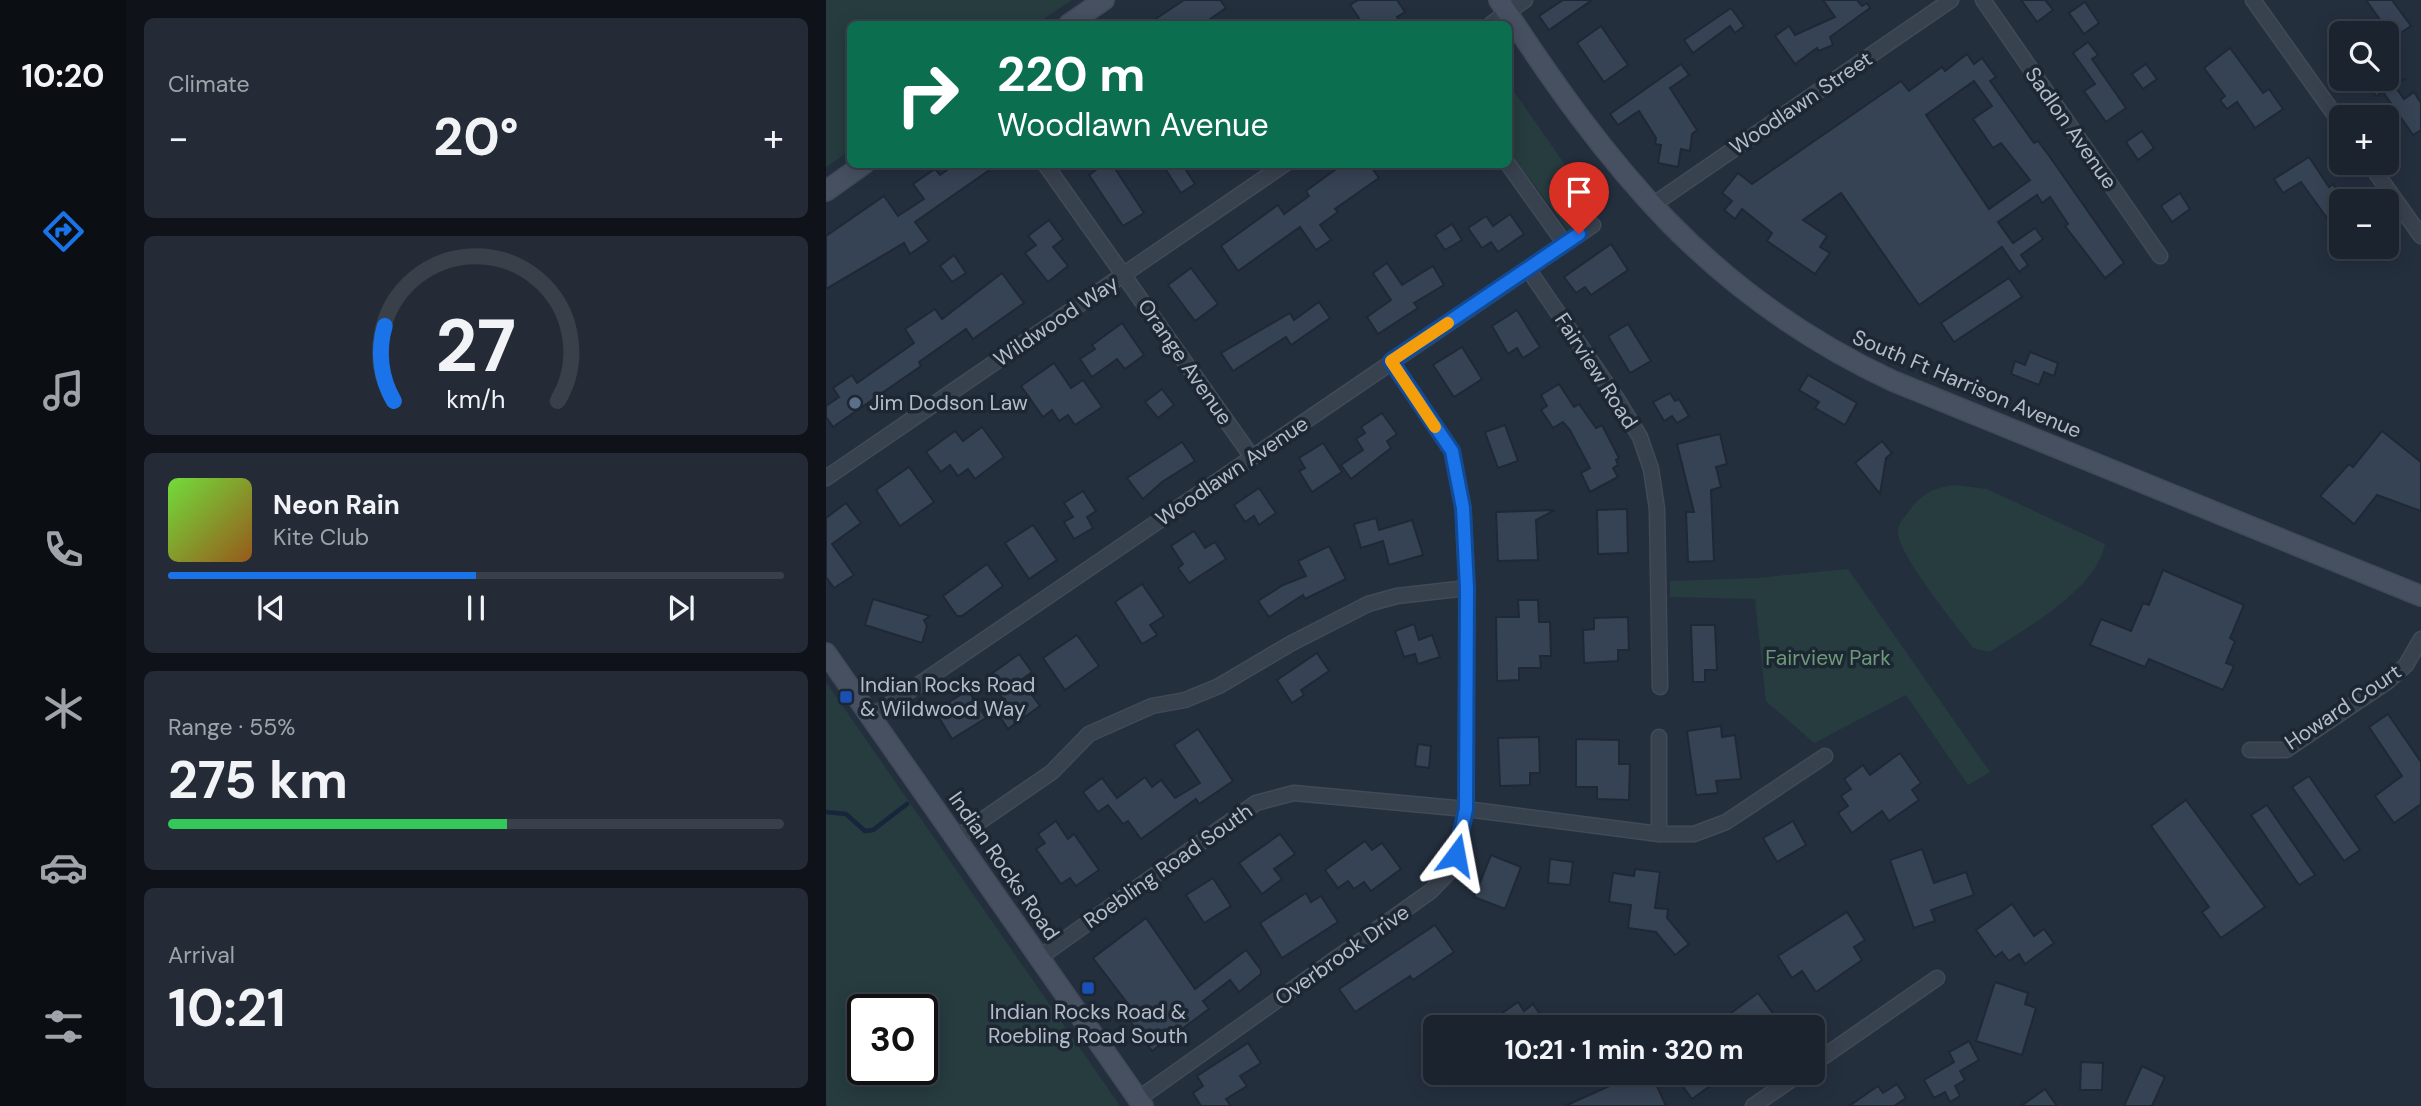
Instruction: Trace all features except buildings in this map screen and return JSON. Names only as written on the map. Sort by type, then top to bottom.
[{"type":"main road","points":[[1073,21],[1104,0]]},
{"type":"main road","name":"South Ft Harrison Avenue","points":[[1503,6],[1586,129],[1651,206],[1699,252],[1762,305],[1852,362],[1954,407],[2421,596]]},
{"type":"main road","points":[[826,191],[858,168]]},
{"type":"main road","name":"Indian Rocks Road","points":[[826,653],[1140,1102]]},
{"type":"street","points":[[1493,21],[1503,6],[1525,0]]},
{"type":"street","name":"Woodlawn Street","points":[[1651,206],[1951,0]]},
{"type":"street","name":"Sadlon Avenue","points":[[1983,0],[2160,256]]},
{"type":"street","points":[[2253,0],[2329,107]]},
{"type":"street","name":"Orange Avenue","points":[[1048,168],[1252,457]]},
{"type":"street","name":"Wildwood Way","points":[[826,478],[1279,168]]},
{"type":"street","points":[[1511,168],[1565,244]]},
{"type":"street","points":[[2378,175],[2421,236]]},
{"type":"street","name":"Woodlawn Avenue","points":[[871,717],[1593,225]]},
{"type":"street","name":"Fairview Road","points":[[1528,269],[1618,399],[1640,437],[1651,469],[1657,509],[1660,687]]},
{"type":"street","name":"Overbrook Drive","points":[[1140,1102],[1431,891],[1452,869],[1466,809],[1467,588],[1463,508],[1452,451],[1391,361]]},
{"type":"street","points":[[956,838],[1052,772],[1089,734],[1152,706],[1185,700],[1219,686],[1290,644],[1368,604],[1397,596],[1467,588]]},
{"type":"street","name":"Howard Court","points":[[2250,750],[2286,750],[2387,682],[2406,666],[2421,639]]},
{"type":"street","points":[[1659,737],[1659,834]]},
{"type":"street","name":"Roebling Road South","points":[[1040,957],[1256,803],[1294,793],[1466,809],[1659,834],[1694,834],[1726,822],[1825,756]]},
{"type":"street","points":[[1825,1056],[1937,978]]},
{"type":"street","points":[[1753,1106],[1784,1085]]},
{"type":"green space","points":[[826,0],[1072,0],[1040,21],[847,21],[847,153],[826,167]]},
{"type":"green space","points":[[1512,89],[1596,209],[1569,231],[1512,155]]},
{"type":"green space","points":[[1954,485],[1987,489],[2105,544],[2099,561],[2074,592],[2040,619],[1990,652],[1973,648],[1916,571],[1900,541],[1900,524],[1917,502],[1931,492]]},
{"type":"green space","name":"Fairview Park","points":[[1848,569],[1990,772],[1968,785],[1906,695],[1814,743],[1766,701],[1755,599],[1670,597],[1670,581],[1756,578]]},
{"type":"green space","points":[[826,682],[1120,1106],[826,1106]]},
{"type":"waterway","points":[[826,812],[846,814],[865,831],[873,830],[907,804]]},
{"type":"slow traffic","points":[[1435,427],[1391,361],[1448,323]]},
{"type":"place","name":"Jim Dodson Law","points":[[855,403]]},
{"type":"place","name":"Indian Rocks Road & Wildwood Way","points":[[846,697]]},
{"type":"place","name":"Indian Rocks Road & Roebling Road South","points":[[1088,988]]},
{"type":"route","points":[[1456,855],[1466,809],[1467,588],[1463,508],[1452,451],[1391,361],[1579,234]]}]
